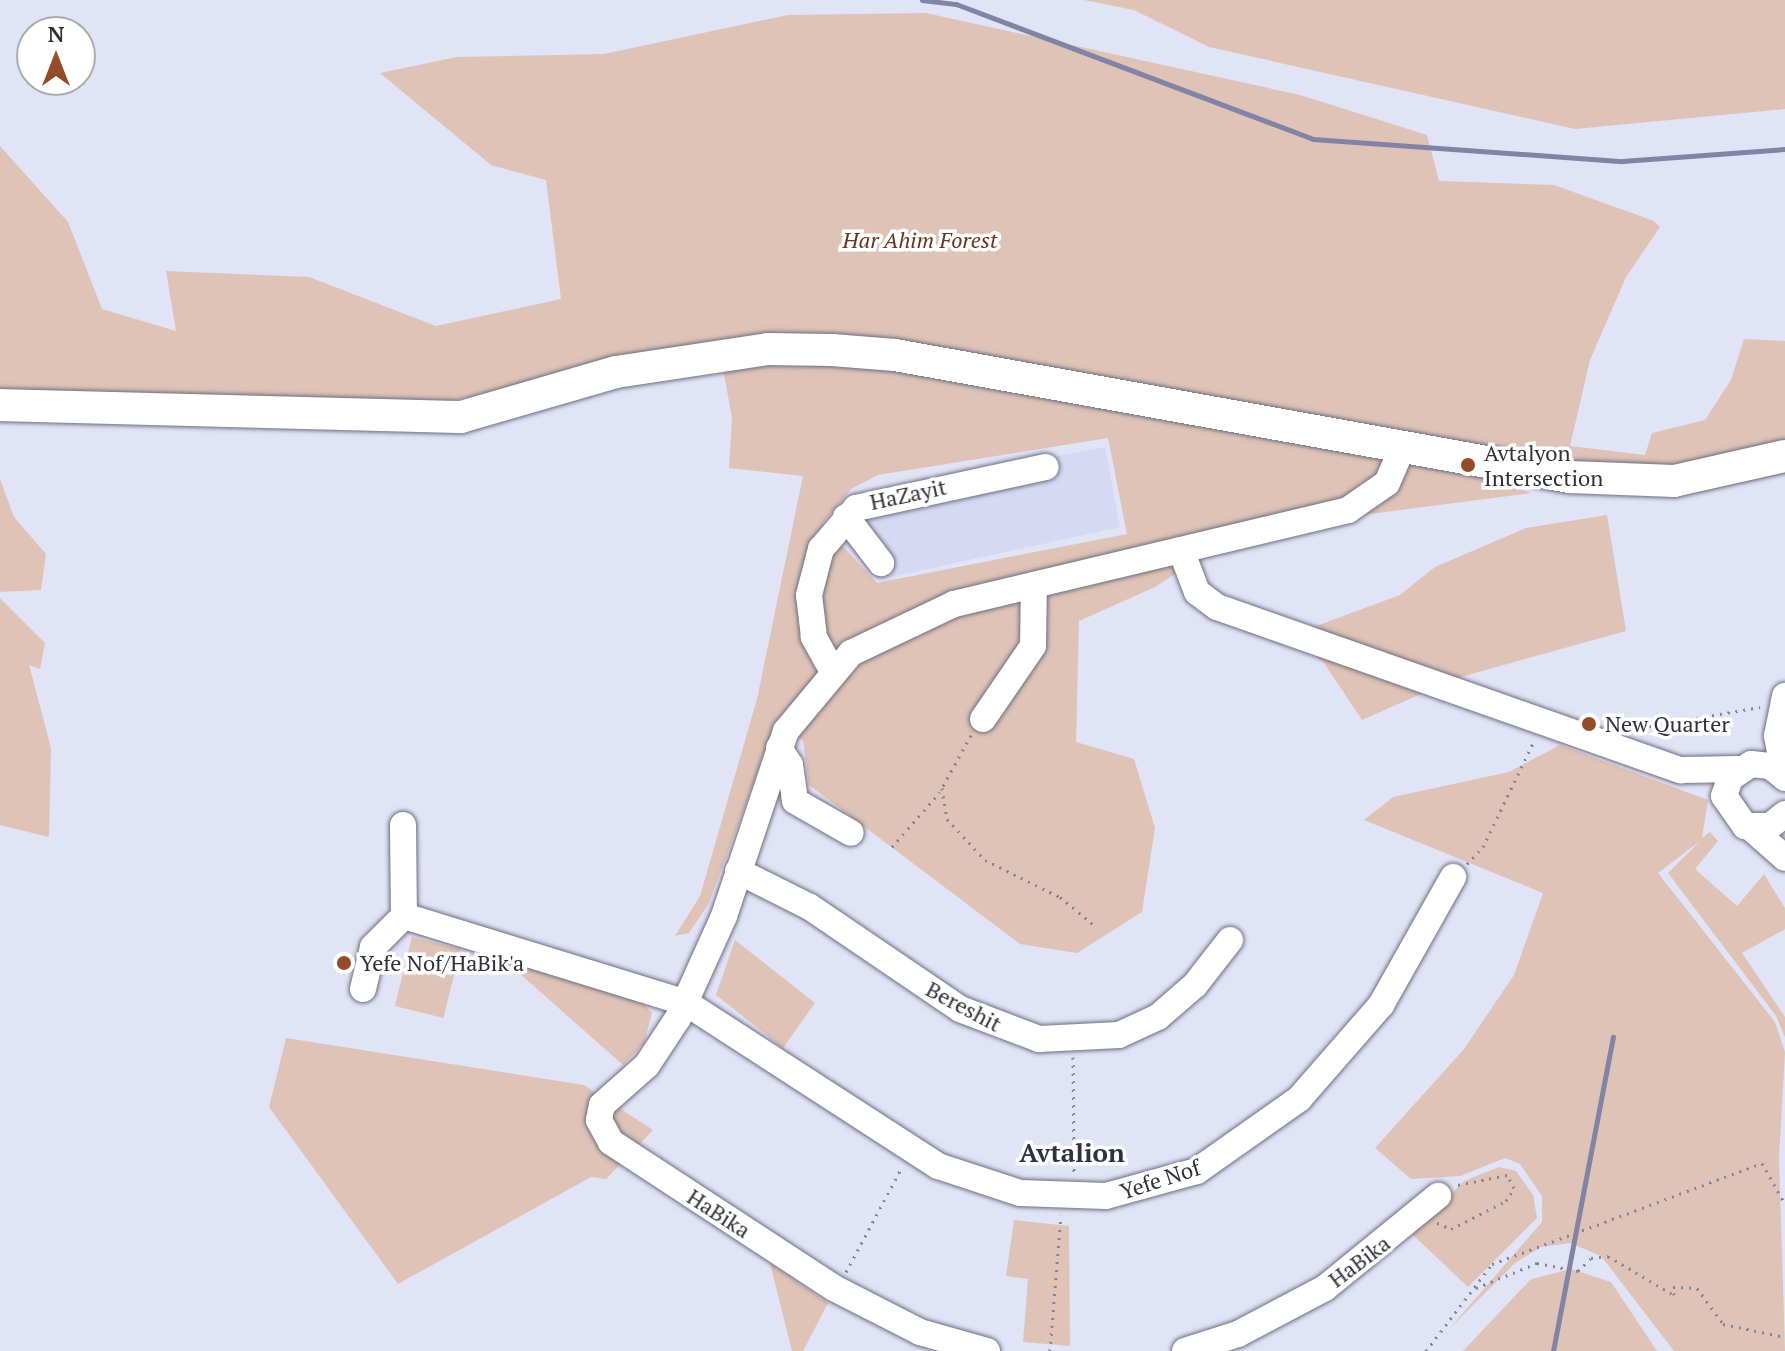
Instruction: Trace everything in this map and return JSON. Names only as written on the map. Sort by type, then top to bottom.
[{"type":"main road","points":[[0,405],[461,417],[616,372],[768,349],[832,350],[895,355],[1403,446],[1641,482],[1707,477],[1785,456]]},
{"type":"street","points":[[686,1003],[738,871],[779,748],[832,670],[915,617],[1361,505],[1387,483],[1403,446]]},
{"type":"street","name":"HaZayit","points":[[832,670],[814,637],[809,595],[821,549],[846,517],[872,499],[1046,467]]},
{"type":"street","points":[[846,517],[881,563]]},
{"type":"street","points":[[1181,550],[1197,592],[1213,605],[1681,770],[1785,856]]},
{"type":"street","points":[[983,719],[1033,646],[1034,585]]},
{"type":"street","points":[[1727,809],[1725,789],[1745,766],[1782,708]]},
{"type":"street","points":[[1681,770],[1745,766],[1785,778],[1782,708]]},
{"type":"street","points":[[779,748],[790,765],[795,801],[851,833]]},
{"type":"street","points":[[1751,828],[1785,814],[1785,856]]},
{"type":"street","points":[[363,989],[373,947],[404,916],[403,825]]},
{"type":"street","name":"Bereshit","points":[[738,871],[810,907],[960,1009],[1012,1031],[1073,1041],[1119,1035],[1158,1017],[1195,985],[1230,940]]},
{"type":"street","name":"Yefe Nof","points":[[404,916],[686,1003],[910,1152],[978,1182],[1068,1198],[1151,1187],[1197,1171],[1299,1099],[1381,1005],[1453,877]]},
{"type":"street","name":"HaBika","points":[[686,1003],[647,1065],[606,1097],[601,1128],[611,1142],[837,1290],[920,1332],[987,1351]]},
{"type":"street","name":"HaBika","points":[[1185,1351],[1283,1313],[1432,1201]]},
{"type":"path","points":[[1607,744],[1652,724],[1782,708]]},
{"type":"path","points":[[892,847],[942,788],[983,719]]},
{"type":"path","points":[[1453,877],[1483,847],[1543,721]]},
{"type":"path","points":[[942,788],[947,819],[985,860],[1060,897],[1095,926]]},
{"type":"path","points":[[1050,1351],[1068,1198],[1073,1041]]},
{"type":"path","points":[[837,1290],[910,1152]]},
{"type":"path","points":[[1425,1351],[1492,1264],[1762,1163],[1785,1204]]},
{"type":"path","points":[[1507,1175],[1514,1188],[1506,1201],[1451,1229],[1440,1227],[1432,1201],[1507,1175]]},
{"type":"path","points":[[1473,1289],[1537,1263],[1578,1271],[1591,1258],[1608,1256],[1674,1295],[1673,1287],[1697,1288],[1723,1324],[1785,1337]]},
{"type":"shaded area","points":[[1105,447],[1120,527],[878,580],[830,522],[865,493]]},
{"type":"green space","points":[[1084,0],[1785,0],[1785,109],[1575,129],[1209,47],[1134,10]]},
{"type":"green space","name":"Har Ahim Forest","points":[[926,13],[1300,95],[1427,135],[1439,181],[1554,185],[1654,221],[1660,227],[1626,277],[1590,360],[1570,446],[1645,455],[1652,433],[1705,420],[1731,380],[1744,339],[1785,341],[1785,474],[1674,498],[1503,474],[1505,484],[1531,493],[1308,522],[1207,553],[1155,587],[1079,621],[1076,742],[1134,759],[1155,828],[1142,912],[1077,953],[1020,944],[809,785],[803,740],[775,725],[709,903],[689,933],[675,936],[700,896],[757,699],[803,476],[729,468],[732,418],[718,341],[432,405],[0,390],[0,146],[68,222],[102,309],[176,331],[166,271],[309,277],[436,326],[561,299],[546,180],[491,165],[380,73],[457,57],[604,54],[788,15]],"holes":[[[1108,438],[1127,534],[877,583],[822,524],[851,489],[878,475]]]},
{"type":"green space","points":[[0,479],[14,517],[46,554],[41,590],[0,592]]},
{"type":"green space","points":[[1607,515],[1626,631],[1457,678],[1362,720],[1324,663],[1292,635],[1400,595],[1435,567],[1526,528]]},
{"type":"green space","points":[[0,598],[45,643],[40,669],[29,665],[51,748],[49,837],[0,825]]},
{"type":"green space","points":[[1560,745],[1708,800],[1702,838],[1710,832],[1718,841],[1695,869],[1737,906],[1764,874],[1785,908],[1785,929],[1742,953],[1785,1017],[1785,1037],[1776,1016],[1668,873],[1700,841],[1658,873],[1775,1022],[1785,1052],[1779,1158],[1785,1351],[1674,1351],[1601,1256],[1570,1243],[1541,1247],[1515,1263],[1450,1328],[1542,1222],[1542,1196],[1520,1164],[1505,1158],[1460,1176],[1411,1179],[1375,1148],[1464,1049],[1514,975],[1543,893],[1364,820],[1393,797],[1509,772]]},
{"type":"green space","points":[[412,937],[461,949],[443,1018],[395,1006]]},
{"type":"green space","points":[[735,940],[815,1003],[783,1048],[716,995]]},
{"type":"green space","points":[[502,958],[639,999],[652,1013],[644,1043],[623,1065]]},
{"type":"green space","points":[[286,1038],[584,1085],[653,1130],[606,1179],[591,1177],[398,1284],[269,1107]]},
{"type":"green space","points":[[1499,1167],[1516,1171],[1533,1195],[1537,1218],[1468,1287],[1412,1234],[1464,1181]]},
{"type":"green space","points":[[1014,1220],[1069,1226],[1070,1346],[1023,1342],[1028,1279],[1006,1276]]},
{"type":"green space","points":[[770,1263],[828,1303],[803,1351],[792,1351]]},
{"type":"green space","points":[[1571,1269],[1611,1282],[1657,1351],[1463,1351],[1531,1279]]},
{"type":"waterway","points":[[922,0],[956,4],[1313,139],[1622,161],[1785,149]]},
{"type":"waterway","points":[[1553,1351],[1613,1037]]},
{"type":"place","name":"Avtalyon Intersection","points":[[1468,465]]},
{"type":"place","name":"New Quarter","points":[[1589,724]]},
{"type":"place","name":"Yefe Nof/HaBik'a","points":[[344,963]]},
{"type":"district","name":"Avtalion","points":[[1072,1153]]}]
